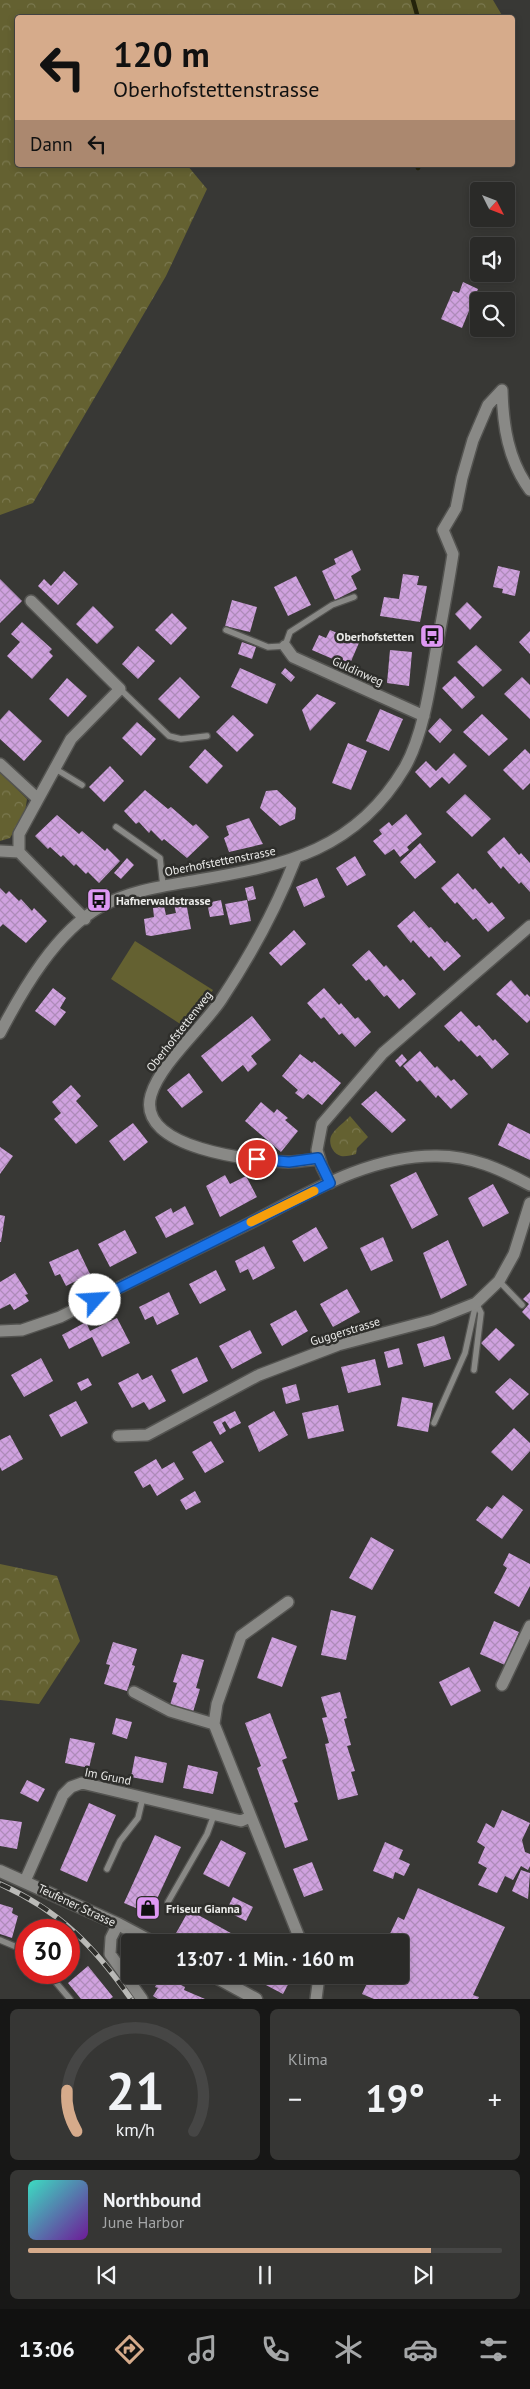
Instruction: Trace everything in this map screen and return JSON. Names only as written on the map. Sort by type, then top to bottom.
[{"type":"main road","name":"Teufener Strasse","points":[[0,1871],[137,1934]]},
{"type":"main road","points":[[228,1984],[256,1999]]},
{"type":"street","name":"Oberhofstettenstrasse","points":[[0,1033],[38,969],[55,947],[101,907],[121,897],[163,886],[244,872],[295,860],[335,840],[360,822],[384,798],[406,765],[424,716],[453,554],[443,530],[456,508],[473,440],[488,405],[502,390],[507,443],[519,476],[530,490]]},
{"type":"street","points":[[19,852],[19,834],[71,739],[120,688],[31,602]]},
{"type":"street","name":"Guldinweg","points":[[285,646],[293,657],[424,716]]},
{"type":"street","points":[[0,764],[38,799]]},
{"type":"street","points":[[0,851],[19,852],[85,919]]},
{"type":"street","name":"Oberhofstettenweg","points":[[295,860],[251,949],[220,1001],[158,1079],[150,1096],[152,1116],[164,1131],[184,1142],[226,1156],[289,1162],[318,1158]]},
{"type":"street","points":[[330,1183],[318,1158],[317,1141],[322,1124],[383,1053],[530,926]]},
{"type":"street","points":[[0,1331],[22,1330],[60,1317],[330,1183],[381,1162],[436,1156],[467,1158],[486,1163],[530,1185]]},
{"type":"street","name":"Guggerstrasse","points":[[118,1436],[146,1435],[259,1375],[338,1345],[434,1320],[476,1303],[499,1281],[514,1254],[530,1203]]},
{"type":"street","points":[[288,1602],[241,1636],[217,1704],[214,1724],[298,1934]]},
{"type":"street","points":[[502,1685],[530,1626]]},
{"type":"street","points":[[134,1692],[170,1711],[214,1724]]},
{"type":"street","name":"Im Grund","points":[[25,1881],[63,1794],[71,1787],[82,1783],[241,1821],[250,1817]]},
{"type":"street","points":[[118,1924],[112,1938],[110,1954],[142,1999]]},
{"type":"street","points":[[316,1999],[318,1984]]},
{"type":"lane","points":[[226,630],[268,647],[285,646],[290,632],[332,605],[354,597]]},
{"type":"lane","points":[[120,688],[169,736],[181,739],[206,736]]},
{"type":"lane","points":[[54,768],[82,785]]},
{"type":"lane","points":[[116,827],[160,858],[163,886]]},
{"type":"lane","points":[[499,1281],[522,1305]]},
{"type":"lane","points":[[474,1370],[481,1313],[476,1303]]},
{"type":"lane","points":[[434,1423],[465,1353],[476,1303]]},
{"type":"lane","points":[[107,1869],[120,1841],[138,1818],[143,1797]]},
{"type":"lane","points":[[168,1902],[207,1834],[214,1815]]},
{"type":"lane","points":[[0,1940],[15,1946]]},
{"type":"lane","points":[[57,1984],[70,1999]]},
{"type":"green space","points":[[0,0],[493,0],[502,15],[15,15],[15,167],[189,167],[207,189],[166,276],[33,503],[0,515]]},
{"type":"green space","points":[[0,772],[27,799],[25,812],[10,838],[0,841]]},
{"type":"green space","points":[[135,941],[213,990],[188,1029],[111,979]]},
{"type":"green space","points":[[350,1116],[368,1137],[357,1148],[356,1154],[341,1156],[332,1149],[330,1139]]},
{"type":"green space","points":[[0,1564],[57,1576],[80,1641],[39,1704],[0,1700]]},
{"type":"building","points":[[463,282],[478,289],[477,292],[470,292],[470,308],[462,328],[441,319],[453,291],[459,293]]},
{"type":"building","points":[[352,550],[361,570],[351,576],[357,589],[335,600],[322,571],[336,564],[334,559]]},
{"type":"building","points":[[498,566],[520,571],[515,596],[502,593],[503,589],[493,587]]},
{"type":"building","points":[[64,571],[78,584],[58,605],[38,586],[44,579],[51,586]]},
{"type":"building","points":[[403,574],[419,576],[417,585],[427,586],[420,622],[380,616],[384,597],[399,599]]},
{"type":"building","points":[[296,576],[311,605],[288,616],[274,587]]},
{"type":"building","points":[[0,579],[22,601],[0,623]]},
{"type":"building","points":[[232,600],[257,607],[250,632],[225,626]]},
{"type":"building","points":[[467,602],[482,617],[470,630],[455,614]]},
{"type":"building","points":[[93,606],[114,627],[97,644],[76,624]]},
{"type":"building","points":[[172,613],[187,628],[171,645],[155,630]]},
{"type":"building","points":[[22,622],[52,649],[49,652],[53,656],[32,679],[7,656],[20,642],[11,634]]},
{"type":"building","points":[[330,630],[347,637],[349,633],[361,638],[349,666],[312,650],[319,635],[326,638]]},
{"type":"building","points":[[530,631],[530,654],[519,642]]},
{"type":"building","points":[[242,642],[256,647],[252,659],[238,654]]},
{"type":"building","points":[[476,645],[502,670],[483,687],[457,662]]},
{"type":"building","points":[[138,646],[155,661],[138,679],[122,664]]},
{"type":"building","points":[[390,650],[412,652],[409,686],[387,683]]},
{"type":"building","points":[[240,668],[276,684],[267,704],[231,687]]},
{"type":"building","points":[[285,668],[295,677],[291,682],[281,673]]},
{"type":"building","points":[[455,676],[475,697],[462,709],[442,688]]},
{"type":"building","points":[[180,677],[200,697],[179,719],[158,699]]},
{"type":"building","points":[[522,677],[530,685],[530,719],[504,694]]},
{"type":"building","points":[[67,678],[87,696],[68,717],[49,699]]},
{"type":"building","points":[[317,694],[336,703],[310,731],[302,710]]},
{"type":"building","points":[[380,709],[403,719],[389,751],[366,741]]},
{"type":"building","points":[[9,710],[42,741],[24,761],[0,739],[0,720]]},
{"type":"building","points":[[482,714],[508,739],[489,756],[463,732]]},
{"type":"building","points":[[233,715],[254,735],[237,752],[216,732]]},
{"type":"building","points":[[440,718],[452,730],[440,743],[428,731]]},
{"type":"building","points":[[137,722],[156,739],[141,756],[122,738]]},
{"type":"building","points":[[348,743],[367,751],[351,790],[332,783]]},
{"type":"building","points":[[205,749],[223,766],[207,784],[189,767]]},
{"type":"building","points":[[525,749],[530,754],[530,783],[523,790],[503,770]]},
{"type":"building","points":[[454,753],[467,766],[449,784],[442,777],[430,788],[415,772],[426,761],[436,771]]},
{"type":"building","points":[[110,766],[124,781],[104,802],[89,787]]},
{"type":"building","points":[[145,790],[168,809],[171,807],[193,826],[196,824],[209,837],[187,858],[164,839],[162,841],[151,830],[149,833],[139,822],[136,824],[124,811]]},
{"type":"building","points":[[277,790],[296,808],[295,819],[280,826],[260,808],[266,791]]},
{"type":"building","points":[[465,794],[491,819],[472,837],[446,812]]},
{"type":"building","points":[[406,814],[422,834],[407,847],[409,850],[400,857],[394,849],[385,855],[373,841],[382,834],[379,830],[389,822],[392,826]]},
{"type":"building","points":[[57,815],[79,834],[82,831],[105,851],[107,848],[120,861],[99,883],[88,872],[86,874],[76,864],[74,866],[63,855],[61,857],[50,847],[48,849],[35,836]]},
{"type":"building","points":[[249,818],[263,844],[229,852],[224,838],[229,835],[226,826]]},
{"type":"building","points":[[504,837],[519,855],[521,853],[530,863],[530,892],[521,882],[519,884],[503,866],[501,869],[487,852]]},
{"type":"building","points":[[420,843],[436,862],[415,879],[400,862]]},
{"type":"building","points":[[355,856],[366,875],[347,886],[336,868]]},
{"type":"building","points":[[127,858],[134,865],[121,879],[114,873]]},
{"type":"building","points":[[458,873],[489,904],[492,902],[505,918],[488,932],[476,918],[473,920],[457,902],[455,904],[441,888]]},
{"type":"building","points":[[317,878],[325,897],[304,907],[296,887]]},
{"type":"building","points":[[253,886],[256,899],[248,901],[245,888]]},
{"type":"building","points":[[0,888],[6,894],[9,891],[19,901],[21,899],[32,911],[34,908],[47,921],[26,943],[3,924],[0,927]]},
{"type":"building","points":[[221,900],[224,915],[210,917],[207,903]]},
{"type":"building","points":[[247,900],[251,921],[230,925],[225,904]]},
{"type":"building","points":[[186,902],[191,929],[151,936],[146,935],[144,919],[154,917],[153,908],[164,906],[166,915],[176,913],[174,904]]},
{"type":"building","points":[[414,911],[429,928],[431,927],[445,943],[447,941],[461,956],[444,971],[413,940],[411,943],[397,926]]},
{"type":"building","points":[[294,930],[306,944],[281,966],[269,953]]},
{"type":"building","points":[[369,950],[384,967],[386,965],[400,981],[403,979],[416,994],[399,1009],[387,995],[384,997],[369,979],[366,981],[352,965]]},
{"type":"building","points":[[511,980],[525,996],[527,994],[530,997],[530,1020],[527,1023],[496,994]]},
{"type":"building","points":[[53,988],[66,998],[60,1008],[66,1012],[55,1026],[35,1011]]},
{"type":"building","points":[[324,988],[339,1005],[341,1003],[355,1019],[358,1017],[371,1032],[355,1047],[342,1033],[339,1035],[324,1017],[321,1019],[307,1003]]},
{"type":"building","points":[[461,1011],[476,1027],[479,1025],[493,1041],[495,1039],[509,1054],[492,1069],[480,1055],[477,1057],[444,1026]]},
{"type":"building","points":[[252,1016],[271,1040],[251,1056],[257,1064],[248,1072],[243,1065],[222,1082],[201,1056]]},
{"type":"building","points":[[420,1051],[435,1068],[437,1066],[451,1081],[454,1079],[468,1094],[451,1109],[438,1095],[436,1098],[420,1080],[417,1082],[403,1066]]},
{"type":"building","points":[[300,1054],[312,1063],[314,1061],[341,1083],[322,1105],[308,1094],[303,1099],[295,1093],[298,1090],[282,1076]]},
{"type":"building","points":[[402,1054],[407,1060],[400,1067],[395,1061]]},
{"type":"building","points":[[189,1073],[203,1092],[182,1108],[167,1090]]},
{"type":"building","points":[[71,1085],[81,1096],[76,1101],[98,1126],[76,1144],[54,1119],[61,1113],[52,1102]]},
{"type":"building","points":[[376,1091],[406,1120],[392,1133],[361,1104]]},
{"type":"building","points":[[261,1102],[274,1113],[277,1109],[288,1118],[285,1120],[298,1131],[281,1152],[245,1121]]},
{"type":"building","points":[[133,1123],[148,1142],[124,1161],[109,1141]]},
{"type":"building","points":[[508,1123],[530,1134],[530,1160],[498,1145]]},
{"type":"building","points":[[0,1147],[13,1156],[0,1174]]},
{"type":"building","points":[[416,1172],[438,1215],[412,1229],[390,1185]]},
{"type":"building","points":[[225,1175],[230,1184],[246,1176],[257,1197],[220,1217],[206,1186]]},
{"type":"building","points":[[493,1184],[509,1213],[483,1227],[468,1198]]},
{"type":"building","points":[[185,1206],[194,1224],[166,1238],[155,1217],[171,1208],[173,1213]]},
{"type":"building","points":[[0,1215],[5,1216],[1,1242],[0,1242]]},
{"type":"building","points":[[316,1227],[328,1248],[304,1262],[292,1241]]},
{"type":"building","points":[[125,1230],[137,1253],[110,1267],[98,1244]]},
{"type":"building","points":[[383,1237],[393,1261],[371,1271],[360,1248]]},
{"type":"building","points":[[448,1240],[467,1285],[441,1299],[423,1253]]},
{"type":"building","points":[[264,1246],[275,1268],[253,1280],[248,1269],[240,1273],[235,1261]]},
{"type":"building","points":[[78,1249],[90,1274],[66,1286],[60,1274],[55,1276],[49,1262]]},
{"type":"building","points":[[216,1270],[226,1290],[200,1304],[189,1284]]},
{"type":"building","points":[[15,1273],[28,1294],[25,1295],[29,1301],[14,1310],[10,1304],[0,1309],[0,1282]]},
{"type":"building","points":[[347,1289],[360,1312],[333,1327],[320,1304]]},
{"type":"building","points":[[169,1292],[179,1314],[157,1325],[153,1316],[145,1320],[139,1307]]},
{"type":"building","points":[[530,1292],[530,1320],[522,1312],[529,1304],[523,1299]]},
{"type":"building","points":[[296,1310],[308,1331],[282,1346],[270,1324]]},
{"type":"building","points":[[117,1318],[130,1343],[102,1357],[92,1337],[69,1349],[62,1335],[86,1322],[90,1331]]},
{"type":"building","points":[[496,1328],[515,1345],[499,1361],[481,1343]]},
{"type":"building","points":[[250,1330],[262,1353],[232,1369],[219,1346]]},
{"type":"building","points":[[444,1336],[451,1359],[424,1367],[417,1344]]},
{"type":"building","points":[[399,1348],[403,1364],[388,1368],[384,1352]]},
{"type":"building","points":[[197,1357],[208,1381],[183,1394],[171,1370]]},
{"type":"building","points":[[41,1358],[53,1381],[24,1397],[11,1375]]},
{"type":"building","points":[[375,1359],[381,1385],[348,1393],[341,1367]]},
{"type":"building","points":[[138,1373],[142,1380],[152,1375],[166,1401],[149,1410],[144,1402],[132,1408],[118,1383]]},
{"type":"building","points":[[88,1378],[92,1385],[81,1391],[77,1383]]},
{"type":"building","points":[[510,1378],[529,1394],[513,1410],[495,1392]]},
{"type":"building","points":[[296,1384],[300,1400],[286,1404],[282,1388]]},
{"type":"building","points":[[402,1397],[433,1403],[428,1432],[397,1426]]},
{"type":"building","points":[[76,1401],[88,1423],[61,1437],[49,1415]]},
{"type":"building","points":[[338,1405],[344,1431],[308,1439],[302,1413]]},
{"type":"building","points":[[235,1411],[241,1423],[230,1429],[225,1421],[222,1423],[226,1431],[220,1435],[213,1422]]},
{"type":"building","points":[[274,1411],[288,1435],[259,1452],[248,1426]]},
{"type":"building","points":[[514,1428],[530,1443],[530,1451],[512,1471],[491,1452]]},
{"type":"building","points":[[10,1435],[23,1459],[2,1471],[0,1467],[0,1440]]},
{"type":"building","points":[[211,1441],[224,1462],[205,1473],[192,1452]]},
{"type":"building","points":[[156,1459],[162,1469],[174,1462],[184,1479],[157,1496],[150,1484],[143,1488],[134,1472]]},
{"type":"building","points":[[195,1491],[201,1502],[186,1510],[180,1500]]},
{"type":"building","points":[[503,1495],[523,1510],[502,1539],[476,1520],[487,1506],[492,1509]]},
{"type":"building","points":[[371,1537],[394,1550],[372,1590],[349,1578]]},
{"type":"building","points":[[509,1553],[530,1564],[530,1586],[519,1607],[494,1593],[507,1568],[503,1565]]},
{"type":"building","points":[[331,1610],[356,1616],[346,1660],[321,1655]]},
{"type":"building","points":[[494,1621],[519,1632],[505,1665],[480,1654]]},
{"type":"building","points":[[272,1637],[297,1646],[282,1687],[257,1678]]},
{"type":"building","points":[[113,1642],[137,1649],[132,1665],[135,1666],[127,1691],[104,1684],[110,1665],[106,1664]]},
{"type":"building","points":[[182,1654],[204,1660],[196,1688],[200,1689],[193,1712],[170,1705],[177,1683],[173,1682]]},
{"type":"building","points":[[469,1667],[481,1691],[451,1706],[439,1682]]},
{"type":"building","points":[[340,1692],[347,1718],[344,1719],[351,1745],[347,1746],[355,1771],[351,1772],[358,1795],[338,1800],[325,1744],[329,1743],[322,1718],[327,1717],[321,1697]]},
{"type":"building","points":[[270,1713],[287,1758],[282,1760],[298,1802],[294,1803],[308,1840],[285,1848],[257,1768],[261,1766],[245,1723]]},
{"type":"building","points":[[116,1718],[132,1722],[127,1739],[112,1734]]},
{"type":"building","points":[[70,1738],[95,1743],[89,1768],[65,1763]]},
{"type":"building","points":[[135,1756],[167,1763],[163,1783],[131,1777]]},
{"type":"building","points":[[188,1765],[218,1772],[213,1794],[183,1788]]},
{"type":"building","points":[[27,1780],[45,1789],[38,1802],[20,1793]]},
{"type":"building","points":[[89,1803],[116,1815],[87,1882],[60,1870]]},
{"type":"building","points":[[502,1810],[530,1823],[522,1840],[525,1852],[530,1854],[530,1866],[528,1870],[521,1866],[513,1880],[505,1876],[497,1893],[478,1885],[487,1868],[478,1863],[485,1847],[477,1842],[486,1823],[494,1828]]},
{"type":"building","points":[[0,1819],[22,1822],[17,1849],[0,1846]]},
{"type":"building","points":[[155,1835],[181,1847],[150,1914],[124,1903]]},
{"type":"building","points":[[221,1840],[246,1853],[229,1887],[203,1874]]},
{"type":"building","points":[[385,1842],[403,1850],[399,1859],[410,1864],[404,1876],[395,1872],[393,1879],[373,1871]]},
{"type":"building","points":[[312,1862],[323,1890],[304,1897],[293,1869]]},
{"type":"building","points":[[521,1870],[530,1873],[528,1899],[512,1891]]},
{"type":"building","points":[[418,1888],[505,1927],[473,1995],[479,1997],[478,1999],[374,1999],[362,1994],[367,1984],[409,1984],[409,1934],[390,1934],[398,1917],[404,1920]]},
{"type":"building","points":[[233,1897],[253,1907],[246,1921],[226,1911]]},
{"type":"building","points":[[0,1904],[13,1908],[12,1913],[18,1916],[17,1919],[15,1919],[12,1938],[0,1934]]},
{"type":"building","points":[[189,1910],[233,1934],[176,1934]]},
{"type":"building","points":[[88,1966],[113,1997],[110,1999],[81,1999],[69,1984],[80,1984],[80,1973]]},
{"type":"building","points":[[156,1984],[179,1984],[185,1987],[184,1990],[205,1999],[158,1999],[153,1996],[158,1988],[155,1987]]},
{"type":"building","points":[[264,1984],[288,1984],[283,1994]]},
{"type":"waterway","points":[[413,0],[417,15]]},
{"type":"railway","points":[[0,1884],[41,1906],[74,1932],[103,1962],[131,1999]]},
{"type":"slow traffic","points":[[251,1222],[314,1191]]},
{"type":"place","name":"Oberhofstetten","points":[[432,636]]},
{"type":"place","name":"Hafnerwaldstrasse","points":[[99,900]]},
{"type":"place","name":"Friseur Gianna","points":[[148,1908]]},
{"type":"route","points":[[95,1300],[330,1183],[318,1158],[289,1162],[257,1159]]}]
